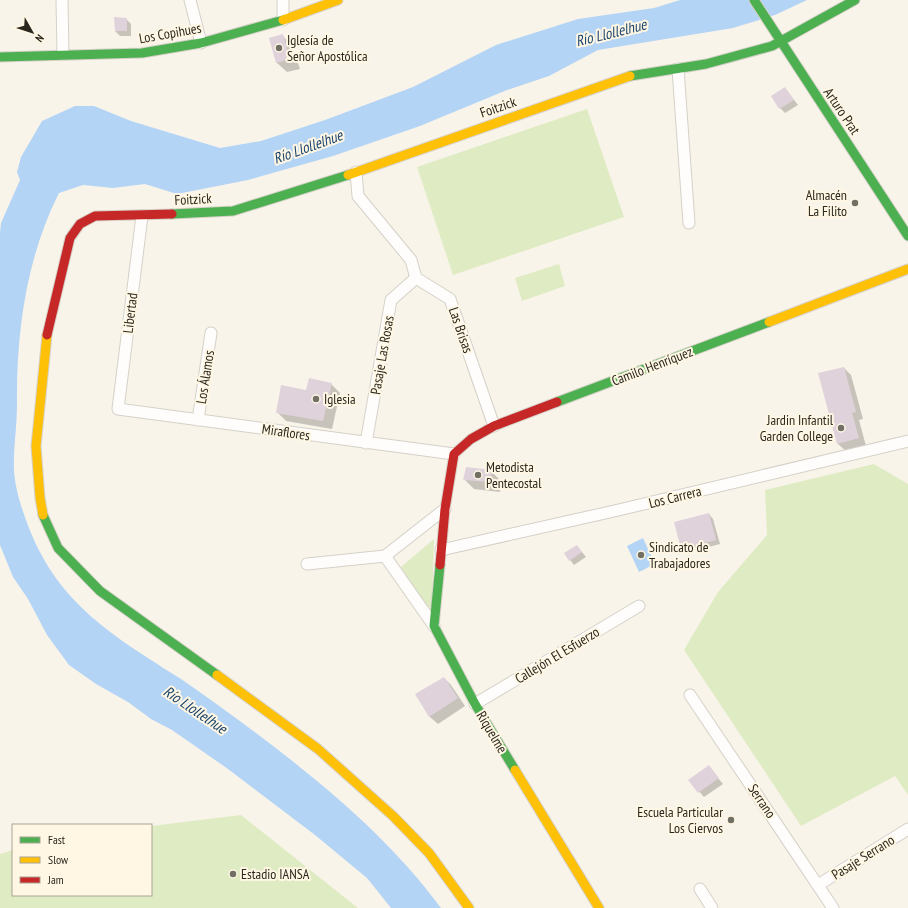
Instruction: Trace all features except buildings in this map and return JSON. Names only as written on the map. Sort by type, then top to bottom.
[{"type":"street","points":[[62,0],[63,54]]},
{"type":"street","points":[[190,0],[201,43]]},
{"type":"street","points":[[283,0],[283,20]]},
{"type":"street","name":"Los Copihues","points":[[0,57],[63,54],[142,53],[201,43],[283,20],[338,0]]},
{"type":"street","name":"Arturo Prat","points":[[754,0],[778,39],[908,236]]},
{"type":"street","name":"Foitzick","points":[[469,908],[429,853],[344,771],[312,745],[100,591],[58,548],[44,518],[40,498],[36,446],[48,328],[70,238],[78,226],[89,218],[102,215],[142,216],[233,211],[321,185],[636,74],[678,69],[721,60],[778,39],[855,0]]},
{"type":"street","points":[[678,69],[689,224]]},
{"type":"street","points":[[356,172],[358,196],[411,260],[416,278]]},
{"type":"street","name":"Libertad","points":[[118,410],[142,216]]},
{"type":"street","name":"Camilo Henríquez","points":[[454,454],[471,439],[494,426],[908,269]]},
{"type":"street","name":"Las Brisas","points":[[416,278],[450,300],[494,426]]},
{"type":"street","name":"Pasaje Las Rosas","points":[[366,442],[392,300],[416,278]]},
{"type":"street","name":"Los Álamos","points":[[198,420],[211,333]]},
{"type":"street","name":"Miraflores","points":[[118,410],[454,454]]},
{"type":"street","name":"Los Carrera","points":[[441,550],[610,512],[908,441]]},
{"type":"street","points":[[434,626],[445,509],[454,454]]},
{"type":"street","points":[[307,564],[385,556],[445,509]]},
{"type":"street","name":"Riquelme","points":[[385,556],[434,626],[475,704],[599,908]]},
{"type":"street","name":"Callejón El Esfuerzo","points":[[475,704],[639,606]]},
{"type":"street","name":"Serrano","points":[[690,695],[833,908]]},
{"type":"street","name":"Pasaje Serrano","points":[[818,885],[908,829]]},
{"type":"street","points":[[700,889],[712,908]]},
{"type":"green space","points":[[587,109],[624,217],[453,275],[417,167]]},
{"type":"green space","points":[[559,264],[565,286],[522,301],[515,278]]},
{"type":"green space","points":[[874,464],[908,484],[908,795],[895,776],[801,826],[684,650],[718,592],[767,535],[765,490]]},
{"type":"green space","points":[[434,539],[432,605],[428,608],[401,567]]},
{"type":"green space","name":"Estadio IANSA","points":[[241,815],[358,908],[0,908],[0,854],[12,850],[12,896],[152,896],[152,826]]},
{"type":"water","name":"Río Llollelhue","points":[[680,0],[807,0],[775,15],[733,28],[598,50],[549,76],[507,90],[420,126],[333,156],[248,180],[177,194],[145,184],[113,188],[83,185],[59,193],[38,244],[25,297],[18,351],[14,470],[21,507],[41,555],[56,578],[73,599],[92,617],[134,649],[188,684],[233,716],[290,759],[344,804],[396,854],[441,908],[391,908],[367,878],[315,835],[228,769],[172,730],[151,719],[128,702],[96,684],[69,665],[47,635],[28,599],[13,577],[0,545],[0,233],[1,223],[20,180],[17,172],[21,157],[42,121],[75,106],[94,106],[131,121],[220,148],[261,141],[325,120],[413,87],[496,45],[578,19],[654,8]]},
{"type":"water","name":"Sindicato de Trabajadores","points":[[643,538],[655,564],[639,572],[627,546]]},
{"type":"traffic: fast","points":[[754,0],[908,236]]},
{"type":"traffic: fast","points":[[630,76],[706,64],[772,46],[855,0]]},
{"type":"traffic: fast","points":[[0,57],[142,53],[201,43],[283,20]]},
{"type":"traffic: fast","points":[[172,214],[233,211],[348,175]]},
{"type":"traffic: fast","points":[[557,402],[769,322]]},
{"type":"traffic: fast","points":[[43,515],[58,548],[100,591],[217,675]]},
{"type":"traffic: fast","points":[[440,565],[434,626],[475,704],[515,770]]},
{"type":"traffic: slow","points":[[283,20],[338,0]]},
{"type":"traffic: slow","points":[[348,175],[630,76]]},
{"type":"traffic: slow","points":[[769,322],[908,269]]},
{"type":"traffic: slow","points":[[43,515],[40,498],[36,446],[47,335]]},
{"type":"traffic: slow","points":[[217,675],[318,749],[393,816],[429,853],[469,908]]},
{"type":"traffic: slow","points":[[515,770],[599,908]]},
{"type":"traffic: jam","points":[[47,335],[70,238],[80,224],[95,216],[172,214]]},
{"type":"traffic: jam","points":[[440,565],[445,509],[454,454],[471,439],[494,426],[557,402]]},
{"type":"place","name":"Iglesía de Señor Apostólica","points":[[279,48]]},
{"type":"place","name":"Almacén La Filito","points":[[855,203]]},
{"type":"place","name":"Iglesia","points":[[316,399]]},
{"type":"place","name":"Jardin Infantil Garden College","points":[[841,428]]},
{"type":"place","name":"Metodista Pentecostal","points":[[478,475]]},
{"type":"place","name":"Sindicato de Trabajadores","points":[[641,555]]},
{"type":"place","name":"Escuela Particular Los Ciervos","points":[[731,820]]},
{"type":"place","name":"Estadio IANSA","points":[[233,874]]}]
